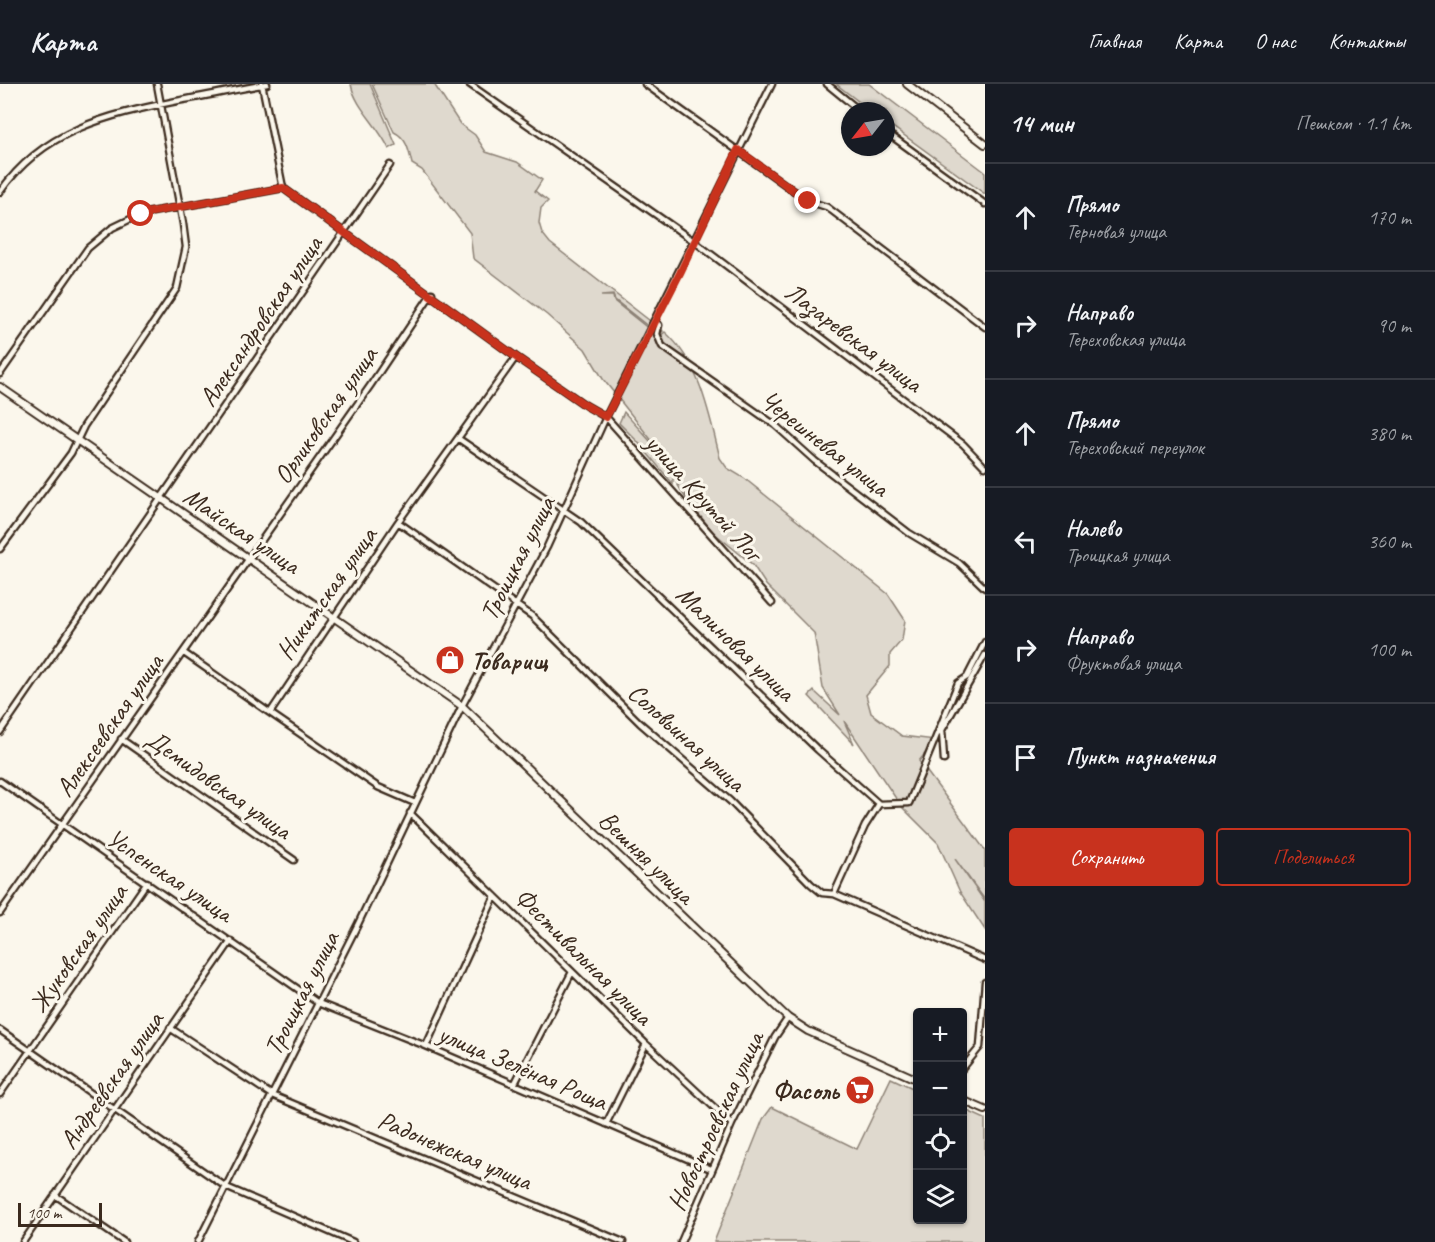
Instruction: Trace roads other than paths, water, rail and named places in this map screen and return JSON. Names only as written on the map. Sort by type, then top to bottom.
[{"type":"street","points":[[0,549],[71,453],[84,426],[177,288],[186,247],[157,84]]},
{"type":"street","points":[[0,192],[9,179],[38,152],[88,123],[160,104],[264,84],[283,188],[180,207],[125,220],[99,237],[0,374]]},
{"type":"street","name":"Лазаревская улица","points":[[469,84],[695,242],[963,444],[985,467]]},
{"type":"street","points":[[645,84],[808,201],[827,207],[985,327]]},
{"type":"street","name":"Троицкая улица","points":[[198,1242],[318,1003],[462,706],[564,512],[606,417],[772,84]]},
{"type":"street","points":[[827,84],[849,102]]},
{"type":"street","points":[[907,84],[985,144]]},
{"type":"street","points":[[895,139],[985,204]]},
{"type":"street","name":"Александровская улица","points":[[0,732],[390,165]]},
{"type":"street","name":"улица Крутой Лог","points":[[283,188],[432,293],[516,357],[606,417],[772,603]]},
{"type":"street","name":"Орликовская улица","points":[[248,557],[370,386],[432,293]]},
{"type":"street","name":"Черешневая улица","points":[[655,321],[659,325],[657,334],[663,346],[775,425],[814,461],[909,533],[959,563],[985,588]]},
{"type":"street","name":"Никитская улица","points":[[270,713],[398,522],[459,440],[516,357]]},
{"type":"street","name":"Майская улица","points":[[0,387],[462,706]]},
{"type":"street","name":"Малиновая улица","points":[[459,440],[601,540],[802,735],[879,804]]},
{"type":"street","name":"Соловьиная улица","points":[[398,522],[516,603],[556,638],[648,731],[730,801],[811,884],[822,893],[834,894]]},
{"type":"street","name":"Алексеевская улица","points":[[0,913],[184,653],[248,557]]},
{"type":"street","points":[[985,642],[967,677],[958,683],[909,803],[879,804],[865,826],[834,894],[985,960]]},
{"type":"street","points":[[184,653],[378,787],[415,803]]},
{"type":"street","points":[[944,760],[942,730],[985,655]]},
{"type":"street","name":"Вешняя улица","points":[[462,706],[788,1018],[808,1031],[913,1078]]},
{"type":"street","name":"Демидовская улица","points":[[121,739],[294,860]]},
{"type":"street","name":"Успенская улица","points":[[0,781],[318,1003]]},
{"type":"street","name":"Фестивальная улица","points":[[410,813],[646,1044],[732,1124]]},
{"type":"street","name":"Жуковская улица","points":[[0,1094],[147,882]]},
{"type":"street","points":[[426,1046],[495,896]]},
{"type":"street","name":"Андреевская улица","points":[[23,1242],[231,941]]},
{"type":"street","points":[[514,1085],[572,972]]},
{"type":"street","points":[[967,1065],[980,1047],[985,982]]},
{"type":"street","name":"улица Зелёная Роща","points":[[318,1003],[426,1046],[711,1169]]},
{"type":"street","name":"Новостроевская улица","points":[[681,1242],[732,1124],[775,1037],[788,1018]]},
{"type":"street","name":"Радонежская улица","points":[[170,1028],[272,1095],[623,1242]]},
{"type":"street","points":[[0,1030],[226,1187],[353,1242]]},
{"type":"street","points":[[606,1124],[646,1044]]},
{"type":"street","points":[[967,1102],[985,1110]]},
{"type":"street","points":[[55,1195],[124,1242]]},
{"type":"place","name":"Товарищ","points":[[450,660]]},
{"type":"place","name":"Фасоль","points":[[860,1090]]}]
